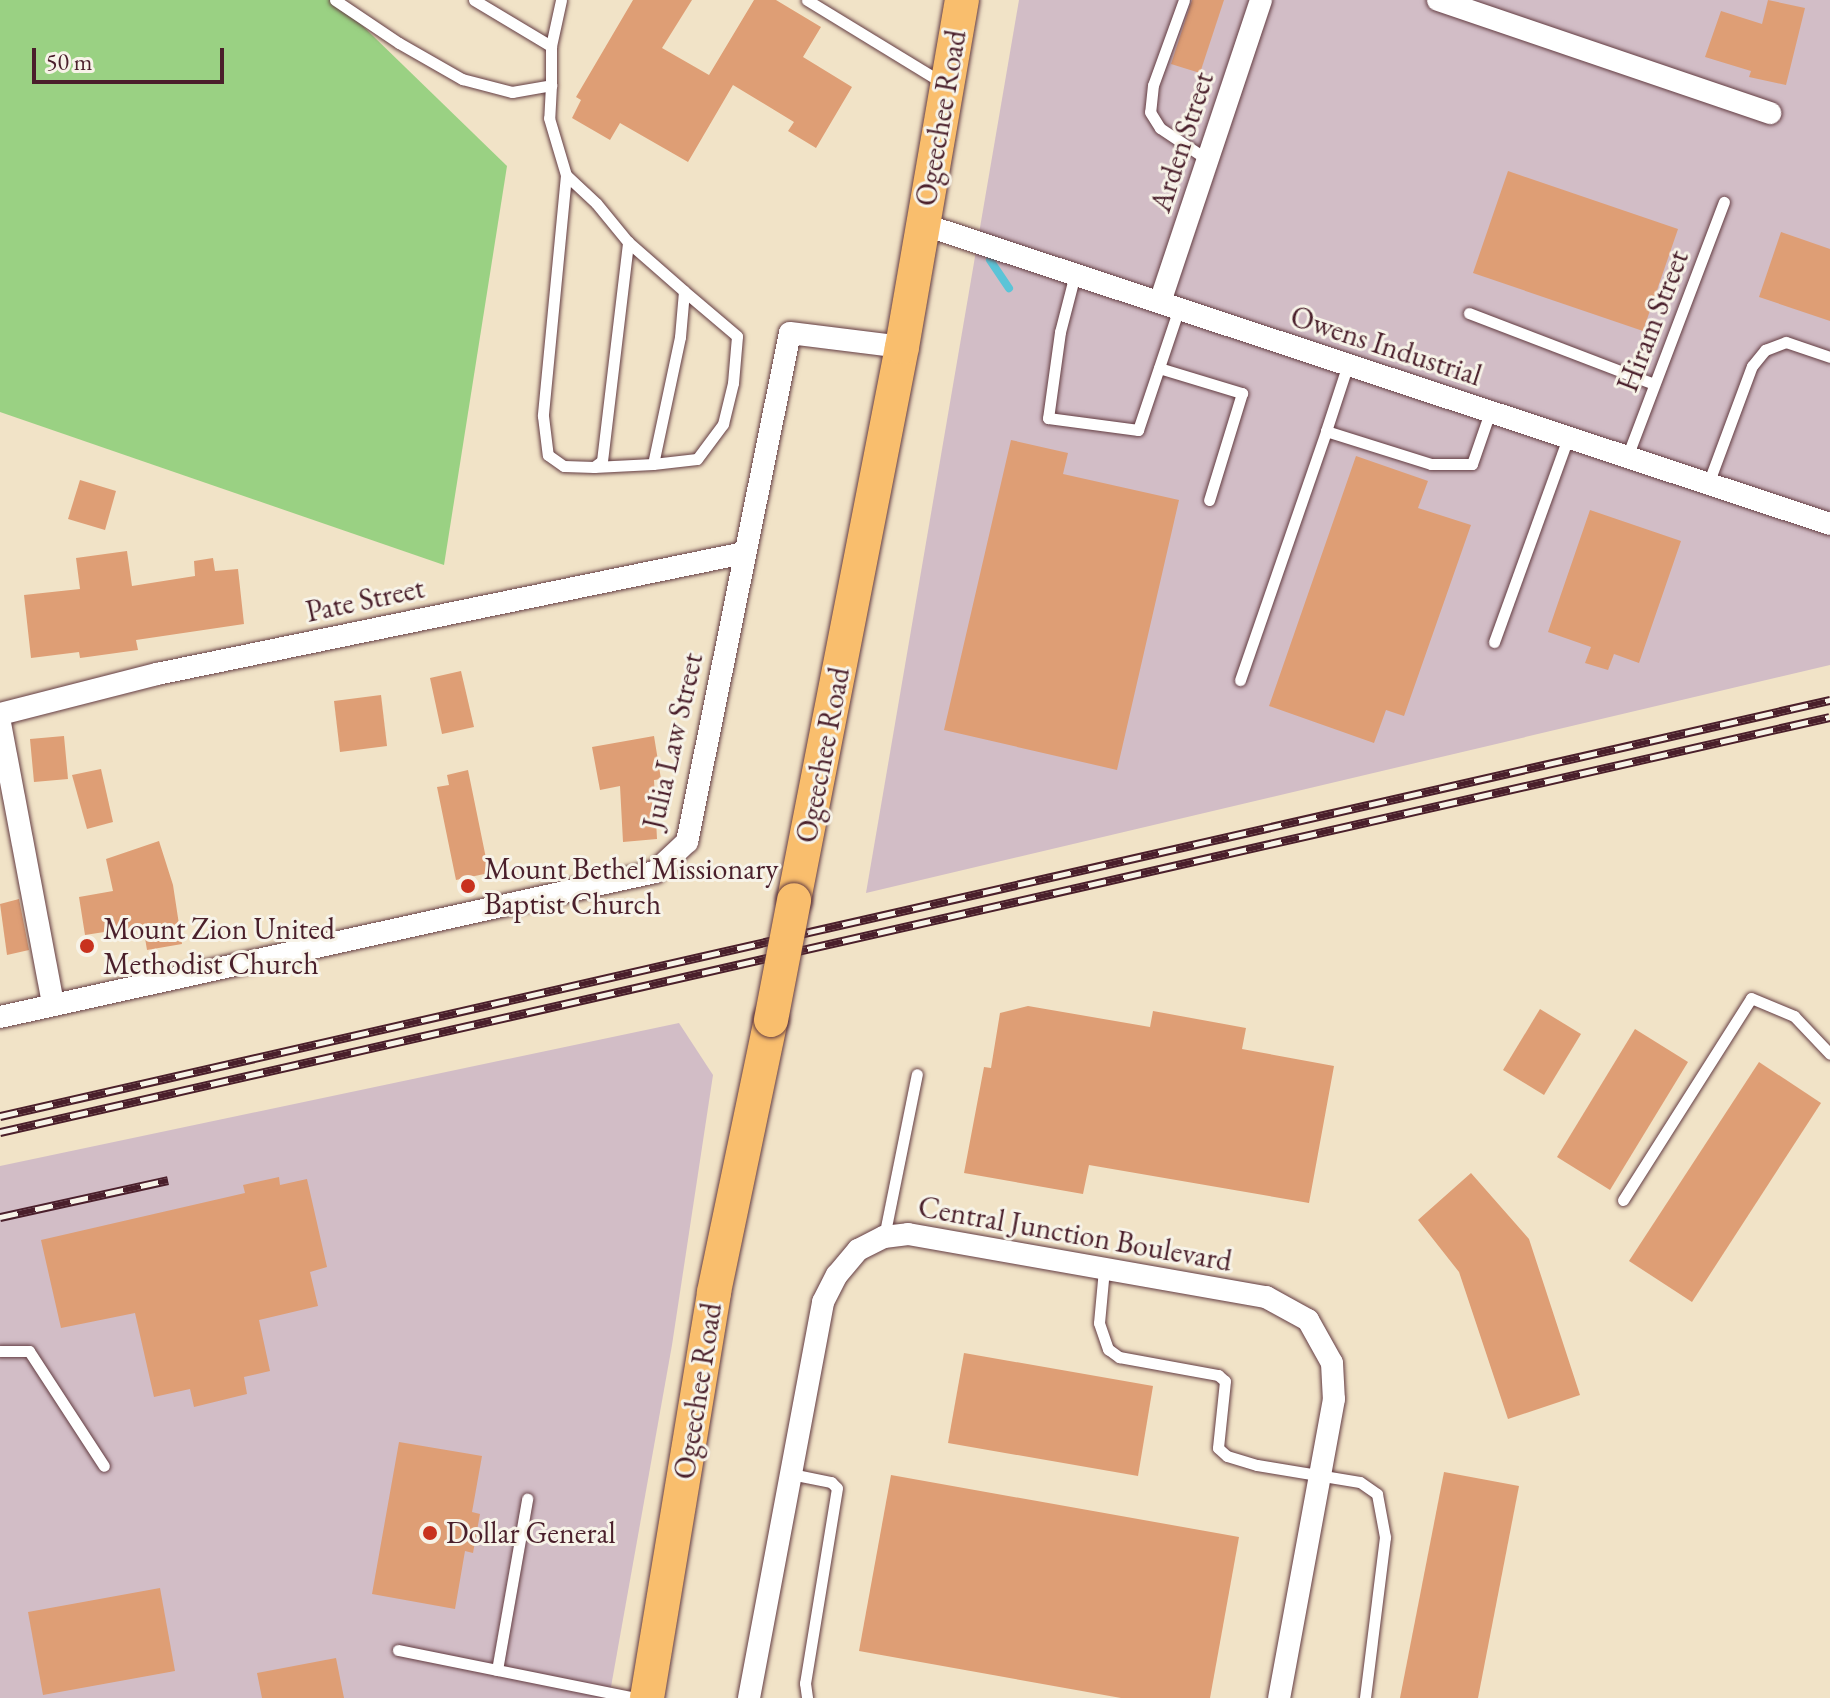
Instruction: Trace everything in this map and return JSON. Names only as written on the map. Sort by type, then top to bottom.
[{"type":"main road","name":"Ogeechee Road","points":[[647,1698],[714,1292],[771,1020],[902,347],[962,0]]},
{"type":"street","name":"Arden Street","points":[[1169,305],[1208,160],[1261,0]]},
{"type":"street","points":[[1438,0],[1770,113]]},
{"type":"street","name":"Owens Industrial","points":[[922,224],[1830,524]]},
{"type":"street","name":"Julia Law Street","points":[[0,1017],[655,872],[687,842],[790,333],[902,347]]},
{"type":"street","name":"Pate Street","points":[[0,714],[157,674],[744,553]]},
{"type":"street","points":[[0,723],[53,1004]]},
{"type":"street","name":"Central Junction Boulevard","points":[[749,1698],[823,1302],[837,1275],[858,1250],[884,1237],[908,1234],[1266,1297],[1308,1320],[1332,1363],[1334,1399],[1279,1698]]},
{"type":"lane","points":[[335,0],[399,43],[462,79],[512,92],[551,85]]},
{"type":"lane","points":[[474,0],[551,46]]},
{"type":"lane","points":[[561,0],[551,46],[549,118],[566,175],[543,416],[548,455],[564,466],[594,467],[697,459],[723,424],[733,383],[737,336],[628,242],[596,203],[566,175]]},
{"type":"lane","points":[[807,0],[947,86]]},
{"type":"lane","points":[[1184,0],[1153,85],[1150,112],[1160,128],[1208,160]]},
{"type":"lane","name":"Hiram Street","points":[[1627,457],[1724,202]]},
{"type":"lane","points":[[594,467],[602,461],[628,242]]},
{"type":"lane","points":[[1075,274],[1060,332],[1048,418],[1138,430],[1159,368],[1169,305]]},
{"type":"lane","points":[[653,464],[680,337],[684,291]]},
{"type":"lane","points":[[1469,313],[1654,384]]},
{"type":"lane","points":[[1708,484],[1752,366],[1765,350],[1786,342],[1830,357]]},
{"type":"lane","points":[[1240,680],[1348,364]]},
{"type":"lane","points":[[1159,368],[1242,393],[1209,500]]},
{"type":"lane","points":[[1326,431],[1431,464],[1472,464],[1490,412]]},
{"type":"lane","points":[[1494,642],[1568,438]]},
{"type":"lane","points":[[1623,1200],[1751,998],[1794,1016],[1830,1054]]},
{"type":"lane","points":[[884,1237],[917,1074]]},
{"type":"lane","points":[[1104,1269],[1099,1323],[1108,1349],[1119,1357],[1218,1375],[1225,1381],[1218,1448],[1227,1456],[1257,1465],[1360,1482],[1377,1494],[1385,1537],[1365,1698]]},
{"type":"lane","points":[[0,1351],[29,1351],[104,1466]]},
{"type":"lane","points":[[791,1474],[831,1482],[837,1488],[805,1683],[807,1698]]},
{"type":"lane","points":[[497,1670],[527,1499]]},
{"type":"lane","points":[[398,1650],[637,1698]]},
{"type":"shaded area","points":[[1019,0],[1830,0],[1830,665],[866,893]]},
{"type":"shaded area","points":[[679,1023],[713,1075],[672,1345],[609,1698],[0,1698],[0,1166]]},
{"type":"green space","points":[[0,0],[336,0],[507,166],[444,565],[0,412]]},
{"type":"building","points":[[633,0],[692,0],[662,48],[709,75],[754,0],[776,0],[821,27],[803,57],[852,87],[816,148],[788,131],[794,122],[733,85],[688,162],[620,123],[610,140],[572,118],[581,100],[576,97]]},
{"type":"building","points":[[1192,0],[1224,0],[1200,73],[1171,64]]},
{"type":"building","points":[[1768,0],[1805,8],[1786,85],[1749,77],[1751,71],[1705,57],[1721,11],[1762,24]]},
{"type":"building","points":[[1508,171],[1678,229],[1643,331],[1473,273]]},
{"type":"building","points":[[1781,232],[1830,249],[1830,321],[1759,297]]},
{"type":"building","points":[[1011,440],[1068,453],[1063,474],[1179,500],[1117,770],[944,730]]},
{"type":"building","points":[[1356,456],[1428,481],[1418,508],[1471,525],[1404,716],[1386,710],[1374,743],[1269,706]]},
{"type":"building","points":[[80,480],[116,491],[105,530],[68,519]]},
{"type":"building","points":[[1590,510],[1681,541],[1639,663],[1614,654],[1608,670],[1585,663],[1591,647],[1548,632]]},
{"type":"building","points":[[127,551],[132,586],[195,576],[194,561],[213,558],[215,571],[238,569],[244,624],[136,640],[138,650],[80,658],[79,652],[31,658],[24,595],[80,589],[76,558]]},
{"type":"building","points":[[461,671],[474,727],[442,734],[430,678]]},
{"type":"building","points":[[381,695],[387,746],[340,752],[334,701]]},
{"type":"building","points":[[64,736],[68,779],[34,782],[30,739]]},
{"type":"building","points":[[654,736],[661,779],[654,780],[657,839],[623,842],[620,786],[600,790],[592,747]]},
{"type":"building","points":[[101,769],[113,822],[87,829],[72,775]]},
{"type":"building","points":[[468,770],[489,873],[456,880],[437,787],[449,785],[447,775]]},
{"type":"building","points":[[159,841],[173,885],[182,944],[147,950],[143,926],[85,935],[79,897],[113,891],[106,859]]},
{"type":"building","points":[[19,899],[29,950],[7,955],[0,904]]},
{"type":"building","points":[[1028,1006],[1150,1027],[1153,1011],[1246,1028],[1242,1049],[1334,1066],[1309,1203],[1089,1165],[1083,1194],[964,1173],[984,1067],[991,1068],[1000,1013]]},
{"type":"building","points":[[1540,1009],[1581,1034],[1544,1095],[1503,1070]]},
{"type":"building","points":[[1635,1029],[1688,1062],[1610,1190],[1557,1157]]},
{"type":"building","points":[[1759,1062],[1821,1103],[1692,1302],[1629,1261]]},
{"type":"building","points":[[1471,1173],[1529,1239],[1580,1395],[1508,1419],[1459,1272],[1418,1220]]},
{"type":"building","points":[[279,1177],[280,1185],[307,1179],[327,1267],[310,1272],[318,1306],[259,1320],[270,1371],[244,1377],[247,1394],[194,1407],[190,1389],[154,1397],[135,1313],[61,1328],[41,1240],[245,1193],[243,1185]]},
{"type":"building","points":[[964,1353],[1153,1386],[1138,1476],[948,1443]]},
{"type":"building","name":"Dollar General","points":[[399,1442],[482,1456],[472,1512],[480,1514],[473,1553],[465,1551],[455,1609],[372,1594]]},
{"type":"building","points":[[1444,1472],[1519,1486],[1478,1698],[1400,1698]]},
{"type":"building","points":[[891,1475],[1239,1537],[1210,1698],[1121,1698],[859,1651]]},
{"type":"building","points":[[160,1588],[175,1671],[43,1695],[28,1612]]},
{"type":"building","points":[[336,1658],[344,1698],[262,1698],[257,1673]]},
{"type":"waterway","points":[[990,260],[1009,288]]},
{"type":"railway","points":[[0,1116],[1830,700]]},
{"type":"railway","points":[[0,1132],[1830,717]]},
{"type":"railway","points":[[0,1217],[168,1180]]},
{"type":"place","name":"Mount Bethel Missionary Baptist Church","points":[[468,886]]},
{"type":"place","name":"Mount Zion United Methodist Church","points":[[87,946]]},
{"type":"place","name":"Dollar General","points":[[430,1533]]}]
